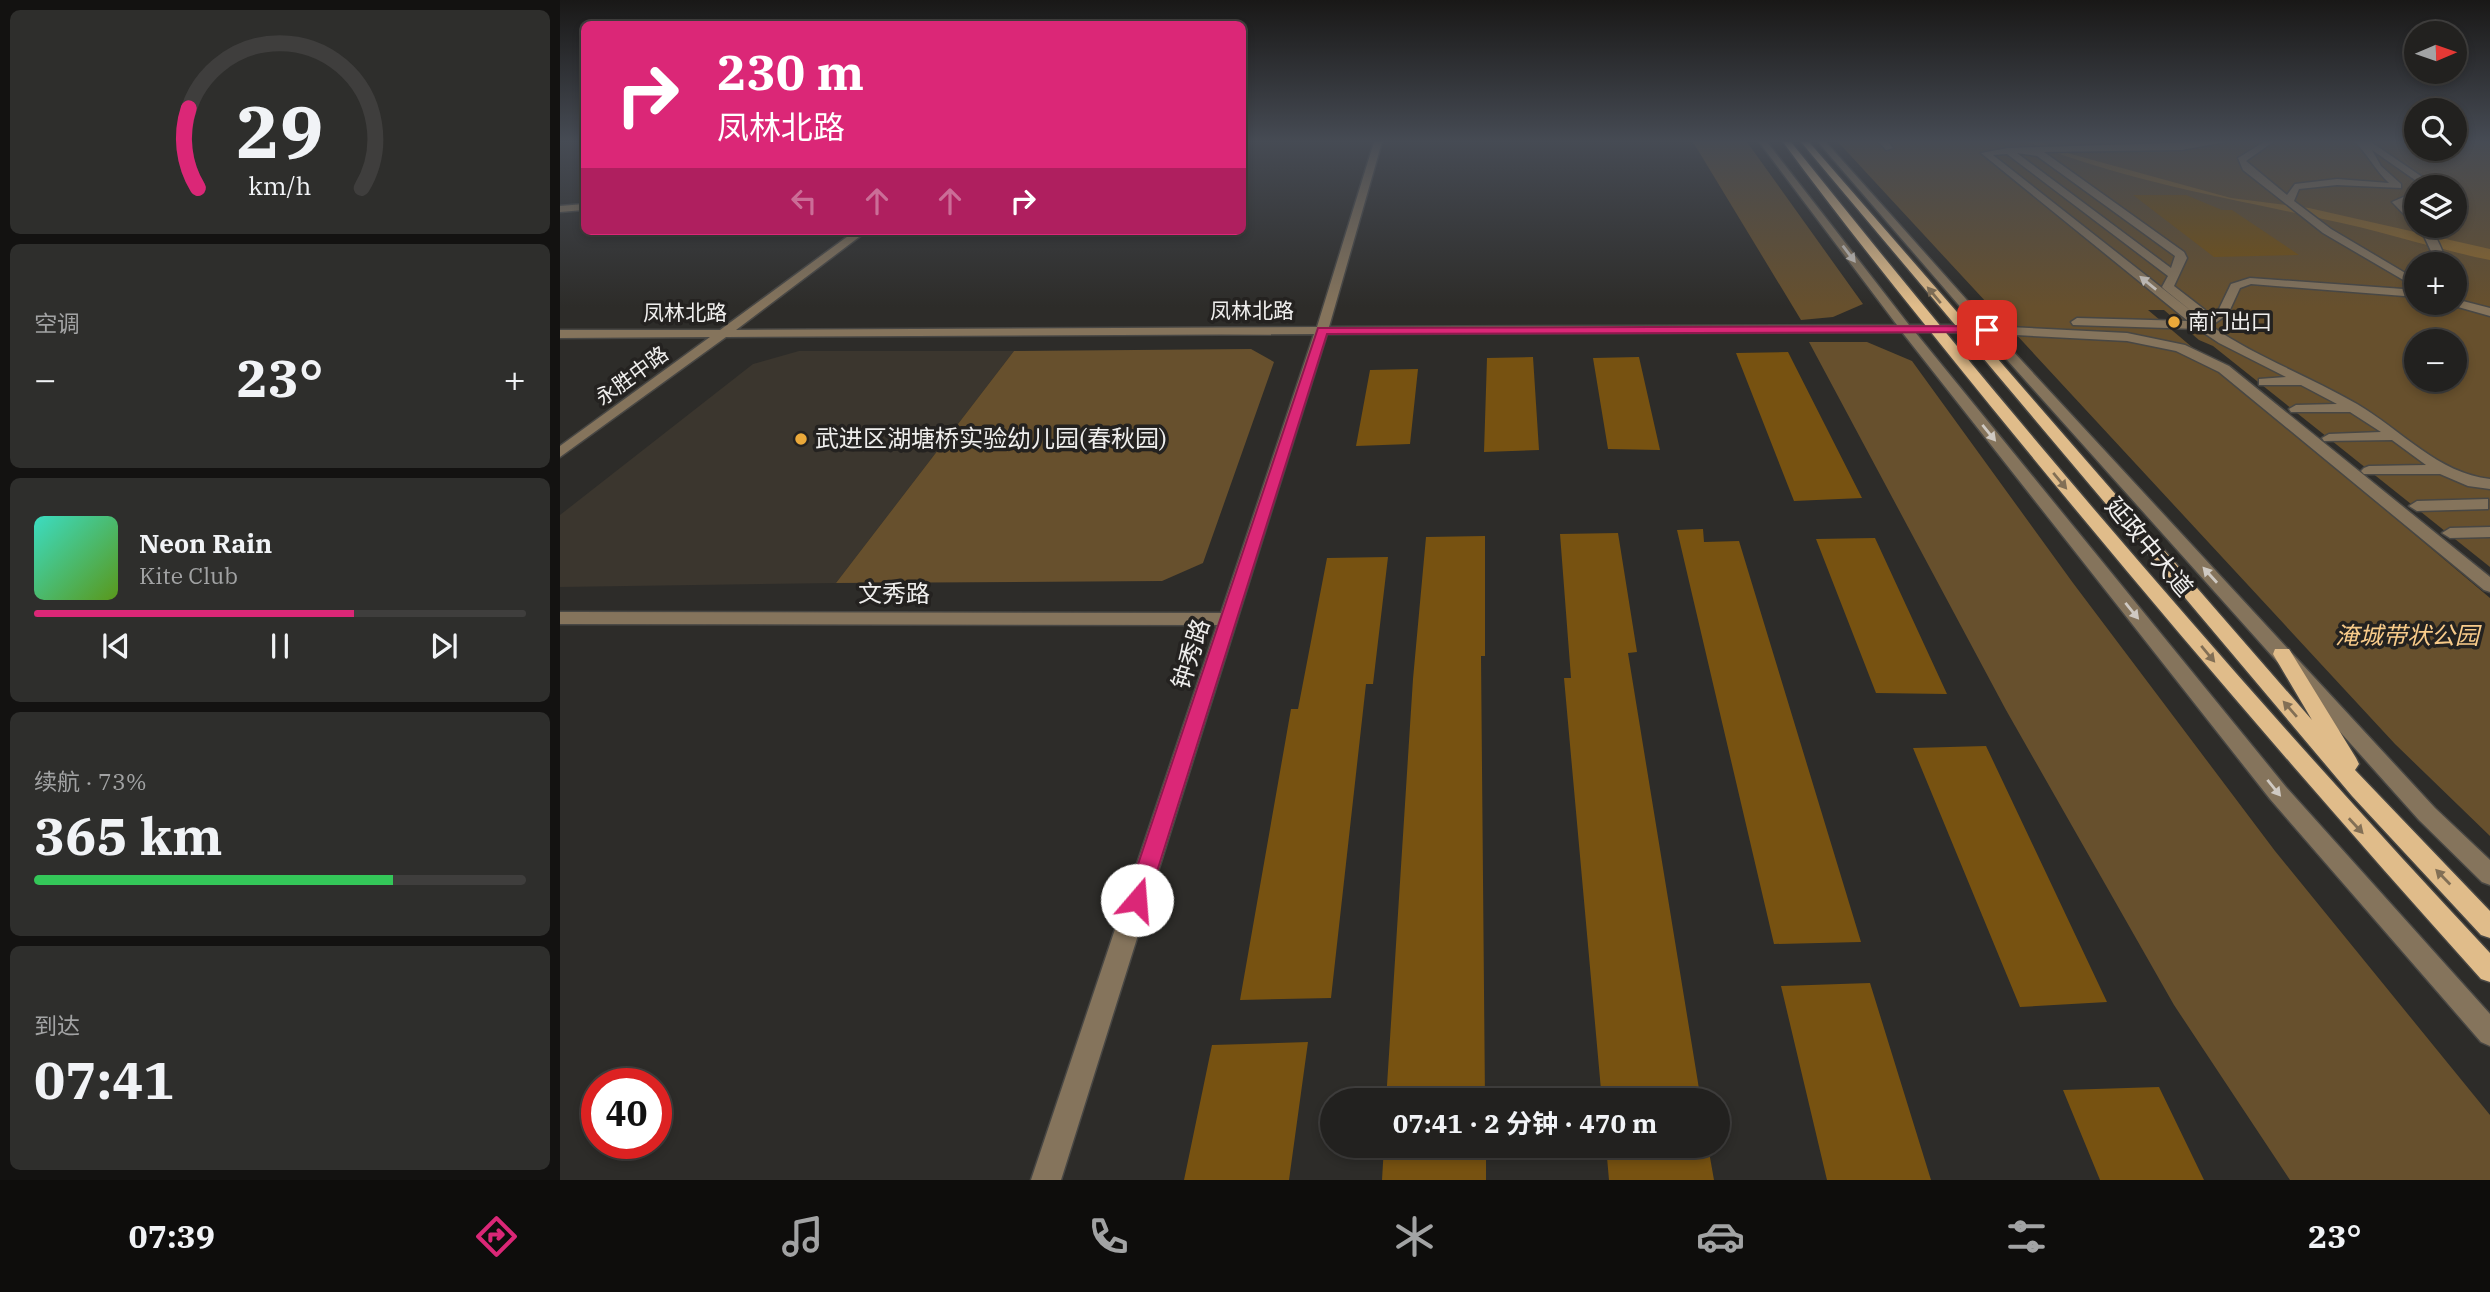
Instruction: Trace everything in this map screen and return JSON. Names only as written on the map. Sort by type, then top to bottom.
[{"type":"main road","name":"延政中大道","points":[[1830,197],[1933,330],[2333,802],[2490,971]]},
{"type":"main road","name":"延政中大道","points":[[1851,197],[2372,803],[2490,927]]},
{"type":"main road","points":[[2283,654],[2372,803]]},
{"type":"street","name":"钟秀路","points":[[1046,1180],[1322,330],[1362,197]]},
{"type":"street","points":[[1805,197],[1907,330],[2278,793],[2490,1033]]},
{"type":"street","points":[[1870,197],[1987,330],[2427,814],[2490,876]]},
{"type":"street","points":[[2040,197],[2201,325],[2372,419],[2391,436],[2446,469],[2479,482],[2489,506],[2417,506]]},
{"type":"street","points":[[2070,197],[2173,275]]},
{"type":"street","points":[[2100,197],[2180,254],[2182,258],[2168,287],[2201,313],[2201,325]]},
{"type":"street","points":[[2284,197],[2327,231],[2404,277]]},
{"type":"street","points":[[2289,201],[2291,197]]},
{"type":"street","points":[[2404,199],[2397,202],[2404,209]]},
{"type":"street","points":[[560,209],[581,207]]},
{"type":"street","name":"永胜中路","points":[[560,453],[857,235]]},
{"type":"street","points":[[1987,330],[2021,322],[2201,325],[2211,323],[2227,310],[2235,286],[2250,281],[2404,293]]},
{"type":"street","points":[[2468,306],[2490,312]]},
{"type":"street","name":"凤林北路","points":[[560,334],[1962,328],[2127,337],[2180,348],[2224,369],[2490,586]]},
{"type":"street","points":[[2264,382],[2301,381]]},
{"type":"street","points":[[2296,409],[2351,408]]},
{"type":"street","points":[[2329,438],[2391,436]]},
{"type":"street","points":[[2369,471],[2446,469]]},
{"type":"street","points":[[2450,533],[2490,532]]},
{"type":"street","name":"文秀路","points":[[560,618],[1228,619]]},
{"type":"shaded area","points":[[2221,197],[2309,208],[2404,230],[2404,238],[2441,238],[2490,249],[2490,260],[2467,255],[2467,252],[2448,250],[2344,223]]},
{"type":"shaded area","name":"武进区湖塘桥实验幼儿园(春秋园)","points":[[799,351],[1014,351],[836,583],[560,587],[560,515],[753,364]]},
{"type":"green space","points":[[1726,197],[1786,197],[1863,304],[1833,317],[1801,320]]},
{"type":"green space","name":"淹城带状公园","points":[[1889,197],[2404,197],[2404,238],[2467,238],[2467,197],[2490,197],[2490,567],[2213,346],[2199,340],[2164,310],[2148,310],[2490,598],[2490,836],[2395,744]]},
{"type":"green space","points":[[1809,342],[1867,342],[1912,361],[2073,583],[2275,851],[2490,1115],[2490,1180],[2290,1180],[2174,1005],[2006,710]]},
{"type":"green space","points":[[1251,349],[1274,362],[1203,563],[1162,581],[836,583],[1014,351]]},
{"type":"building","points":[[2136,197],[2191,197],[2222,210],[2232,210],[2299,255],[2214,257]]},
{"type":"building","points":[[1788,352],[1862,498],[1794,501],[1736,353]]},
{"type":"building","points":[[1533,357],[1539,450],[1484,452],[1487,358]]},
{"type":"building","points":[[1639,357],[1660,450],[1608,449],[1593,358]]},
{"type":"building","points":[[1418,369],[1410,444],[1356,446],[1370,370]]},
{"type":"building","points":[[1703,529],[1704,542],[1739,541],[1861,942],[1774,944],[1677,530]]},
{"type":"building","points":[[1618,533],[1637,652],[1628,653],[1699,1088],[1601,1088],[1564,678],[1571,678],[1560,534]]},
{"type":"building","points":[[1485,536],[1485,656],[1481,656],[1485,1088],[1387,1088],[1413,679],[1426,537]]},
{"type":"building","points":[[1875,538],[1947,694],[1876,693],[1816,539]]},
{"type":"building","points":[[1388,557],[1373,684],[1366,684],[1331,998],[1240,1000],[1291,709],[1298,709],[1327,558]]},
{"type":"building","points":[[1986,746],[2107,1002],[2020,1007],[1913,748]]},
{"type":"building","points":[[1870,983],[1931,1180],[1827,1180],[1781,986]]},
{"type":"building","points":[[1308,1042],[1289,1180],[1184,1180],[1212,1045]]},
{"type":"building","points":[[2159,1087],[2204,1180],[2100,1180],[2063,1090]]},
{"type":"building","points":[[1383,1158],[1486,1158],[1486,1180],[1382,1180]]},
{"type":"building","points":[[1607,1158],[1710,1158],[1714,1180],[1609,1180]]},
{"type":"place","name":"南门出口","points":[[2174,322]]},
{"type":"place","name":"武进区湖塘桥实验幼儿园(春秋园)","points":[[801,439]]},
{"type":"route","points":[[1137,900],[1322,330],[1987,330]]}]
